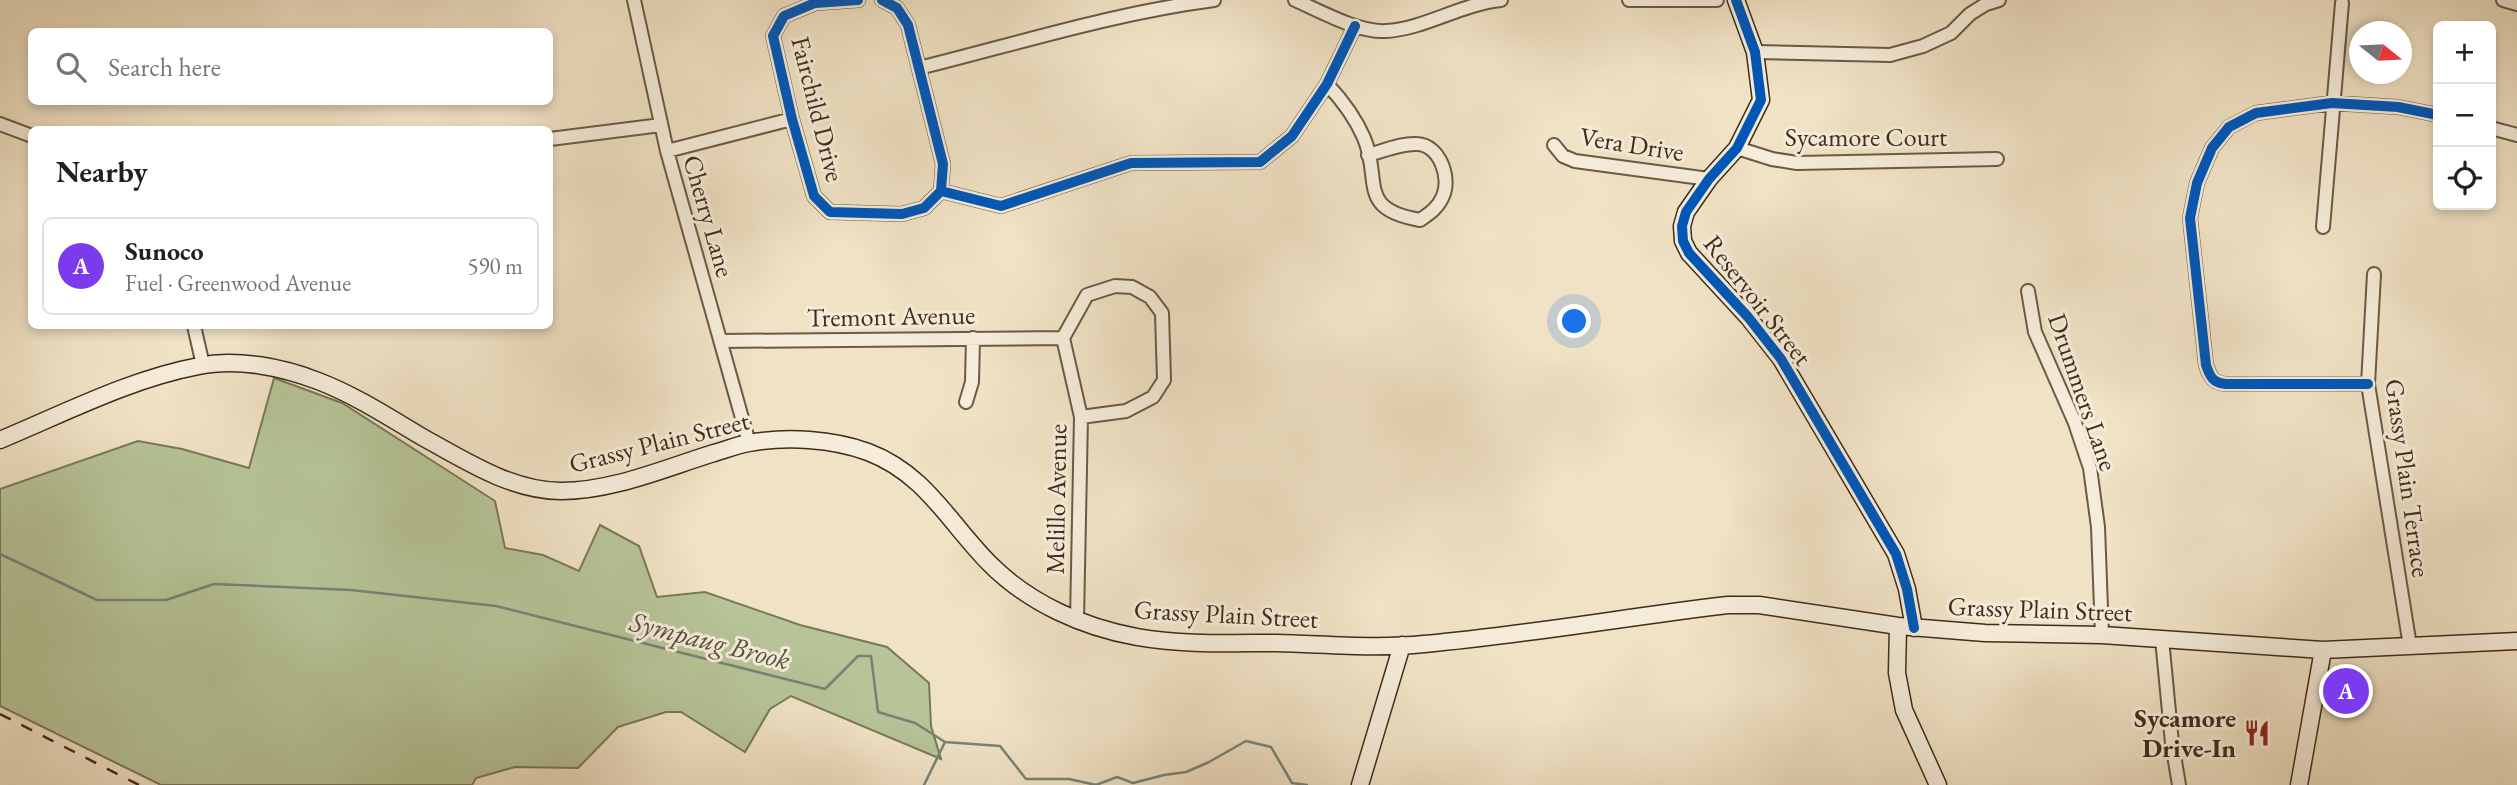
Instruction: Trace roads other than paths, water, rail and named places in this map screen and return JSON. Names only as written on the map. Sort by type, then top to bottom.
[{"type":"main road","name":"Reservoir Street","points":[[1737,0],[1755,52],[1761,100],[1737,148],[1709,179],[1686,212],[1682,226],[1683,241],[1689,253],[1748,317],[1780,359],[1896,554],[1908,589],[1906,627],[1897,673],[1904,710],[1938,785]]},
{"type":"main road","name":"Grassy Plain Street","points":[[0,440],[137,383],[203,365],[242,364],[276,369],[318,381],[354,398],[470,463],[527,487],[558,491],[594,489],[749,443],[800,440],[835,442],[870,453],[901,468],[929,492],[988,562],[1015,587],[1045,606],[1077,620],[1136,637],[1178,641],[1420,645],[1728,605],[1793,610],[1906,627],[1985,633],[2102,635],[2323,650],[2517,641]]},
{"type":"main road","points":[[1360,785],[1402,645]]},
{"type":"main road","points":[[2299,785],[2323,650]]},
{"type":"street","name":"Cherry Lane","points":[[634,0],[667,151],[749,443]]},
{"type":"street","name":"Fairchild Drive","points":[[858,0],[815,4],[784,16],[773,36],[792,119],[814,196],[830,212],[902,215],[924,208],[941,191]]},
{"type":"street","points":[[882,0],[897,8],[908,25],[943,164],[941,191],[1001,206],[1131,163],[1260,162],[1292,136],[1327,84],[1355,26]]},
{"type":"street","points":[[1133,0],[1133,15]]},
{"type":"street","points":[[919,68],[1175,5],[1214,0]]},
{"type":"street","points":[[1295,0],[1355,26],[1385,32],[1417,24],[1479,2],[1501,0]]},
{"type":"street","points":[[1629,0],[1717,0]]},
{"type":"street","points":[[1755,52],[1891,55],[1923,46],[1951,33],[1970,14],[1999,0]]},
{"type":"street","points":[[2503,0],[2517,4]]},
{"type":"street","points":[[2323,227],[2342,2]]},
{"type":"street","points":[[1327,84],[1348,106],[1366,141],[1368,155],[1375,197],[1385,207],[1402,216],[1420,220],[1434,211],[1443,195],[1444,171],[1437,156],[1429,148],[1418,144],[1368,155]]},
{"type":"street","points":[[2368,384],[2217,383],[2210,377],[2206,365],[2190,218],[2197,183],[2211,148],[2229,127],[2256,113],[2332,103],[2398,107],[2433,114]]},
{"type":"street","name":"Fairchild Drive","points":[[667,151],[792,119]]},
{"type":"street","points":[[0,124],[28,134]]},
{"type":"street","points":[[553,139],[661,125]]},
{"type":"street","points":[[2496,129],[2517,135]]},
{"type":"street","name":"Vera Drive","points":[[1553,145],[1563,156],[1575,161],[1709,179]]},
{"type":"street","name":"Sycamore Court","points":[[1737,148],[1772,159],[1797,163],[1997,159]]},
{"type":"street","name":"Grassy Plain Terrace","points":[[2374,274],[2368,384],[2410,646]]},
{"type":"street","points":[[1063,338],[1087,295],[1115,286],[1132,287],[1150,297],[1162,313],[1164,380],[1153,397],[1126,411],[1081,417]]},
{"type":"street","name":"Drummers Lane","points":[[2028,291],[2035,332],[2075,423],[2090,468],[2098,527],[2102,635]]},
{"type":"street","points":[[195,329],[203,365]]},
{"type":"street","points":[[966,402],[972,382],[973,338]]},
{"type":"street","name":"Tremont Avenue","points":[[721,341],[1063,338]]},
{"type":"street","name":"Melillo Avenue","points":[[1063,338],[1081,417],[1077,620]]},
{"type":"street","points":[[2162,639],[2179,785]]},
{"type":"waterway","name":"Sympaug Brook","points":[[0,554],[97,600],[166,600],[214,584],[351,590],[496,606],[825,689],[858,656],[871,656],[878,712],[915,723],[945,742],[1000,746],[1026,779],[1069,779],[1096,785],[1117,777],[1133,783],[1186,772],[1246,741],[1271,747],[1292,783],[1307,785]]},
{"type":"waterway","points":[[924,785],[945,742]]},
{"type":"railway","points":[[0,714],[139,785]]},
{"type":"place","name":"Sunoco","points":[[2346,691]]},
{"type":"place","name":"Sycamore Drive-In","points":[[2257,733]]}]
